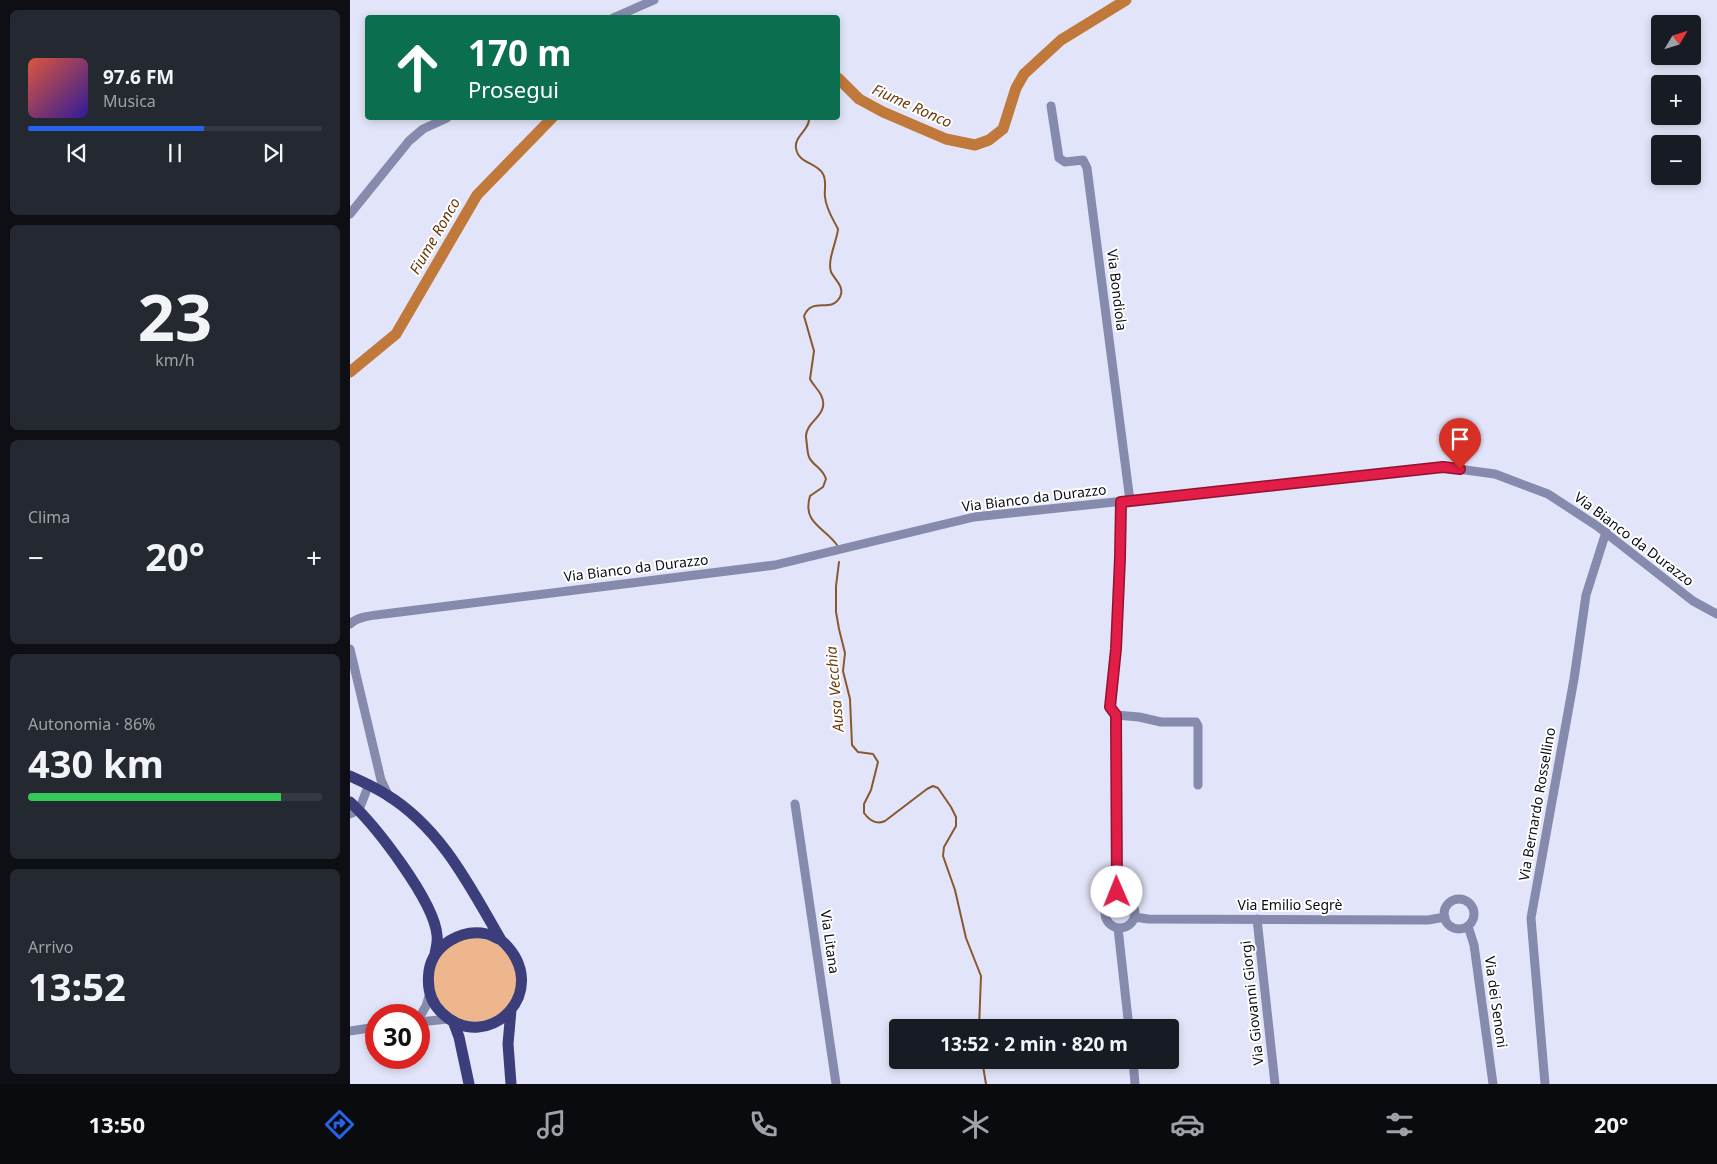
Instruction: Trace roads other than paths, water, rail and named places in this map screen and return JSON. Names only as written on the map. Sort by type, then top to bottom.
[{"type":"main road","points":[[350,802],[354,812],[387,844],[420,892],[431,915],[437,935],[428,980],[430,993],[440,1012],[451,1020],[465,1026],[478,1027],[502,1019],[518,999],[522,986],[522,973],[518,960],[511,949],[501,940],[454,860],[434,834],[388,795],[360,780]]},
{"type":"main road","points":[[434,956],[444,944],[464,934],[487,934],[501,940]]},
{"type":"main road","points":[[511,1010],[508,1044],[511,1084]]},
{"type":"main road","points":[[451,1020],[459,1037],[469,1084]]},
{"type":"street","points":[[620,15],[654,0]]},
{"type":"street","name":"Via Bondiola","points":[[1051,106],[1059,158],[1065,162],[1083,160],[1087,168],[1125,501]]},
{"type":"street","points":[[350,214],[409,141],[424,129],[443,120]]},
{"type":"street","name":"Via Bianco da Durazzo","points":[[350,624],[359,618],[392,613],[775,565],[974,517],[1443,467],[1495,474],[1548,494],[1606,532],[1694,602],[1717,614]]},
{"type":"street","points":[[1117,898],[1116,715],[1110,707],[1116,649],[1120,558],[1125,501]]},
{"type":"street","name":"Via Bernardo Rossellino","points":[[1545,1084],[1531,918],[1574,679],[1586,595],[1606,532]]},
{"type":"street","points":[[350,649],[375,760],[388,795]]},
{"type":"street","points":[[1116,715],[1139,717],[1161,722],[1196,722],[1198,726],[1198,786]]},
{"type":"street","points":[[354,812],[360,780],[374,774],[375,760]]},
{"type":"street","name":"Via Litana","points":[[795,804],[836,1084]]},
{"type":"street","points":[[1117,898],[1124,898],[1130,902],[1135,910],[1134,917],[1127,926],[1118,928],[1110,924],[1106,919],[1105,913],[1109,902],[1117,898]]},
{"type":"street","points":[[1455,899],[1464,900],[1471,905],[1474,914],[1468,926],[1464,928],[1454,927],[1450,925],[1445,917],[1448,904],[1455,899]]},
{"type":"street","name":"Via Emilio Segrè","points":[[1134,917],[1148,919],[1428,920],[1445,917]]},
{"type":"street","name":"Via Giovanni Giorgi","points":[[1257,919],[1275,1084]]},
{"type":"street","name":"Via dei Senoni","points":[[1468,926],[1474,945],[1493,1084]]},
{"type":"street","points":[[1118,928],[1128,1019]]},
{"type":"street","points":[[427,1004],[430,993]]},
{"type":"street","points":[[430,1021],[451,1020]]},
{"type":"street","points":[[350,1031],[365,1029]]},
{"type":"street","points":[[1134,1069],[1135,1084]]},
{"type":"waterway","name":"Fiume Ronco","points":[[840,80],[859,99],[883,112],[946,139],[975,145],[989,140],[1003,129],[1016,88],[1024,74],[1061,40],[1126,0]]},
{"type":"waterway","name":"Fiume Ronco","points":[[350,372],[396,334],[477,195],[550,120]]},
{"type":"waterway","name":"Ausa Vecchia","points":[[809,120],[797,140],[796,148],[800,157],[817,167],[824,177],[827,206],[838,229],[830,267],[839,284],[841,293],[836,302],[812,307],[807,310],[804,316],[814,351],[810,379],[820,393],[823,402],[823,408],[807,431],[807,450],[809,457],[823,472],[826,479],[823,487],[810,496],[808,505],[812,519],[837,545]]},
{"type":"waterway","name":"Ausa Vecchia","points":[[839,562],[836,586],[836,612],[845,653],[843,671],[850,699],[852,745],[858,752],[873,754],[878,762],[871,790],[864,804],[864,813],[873,821],[885,821],[933,786],[938,788],[951,807],[956,817],[956,826],[944,847],[943,856],[955,890],[966,938],[981,976],[979,1019]]},
{"type":"waterway","name":"Ausa Vecchia","points":[[984,1069],[986,1084]]}]
